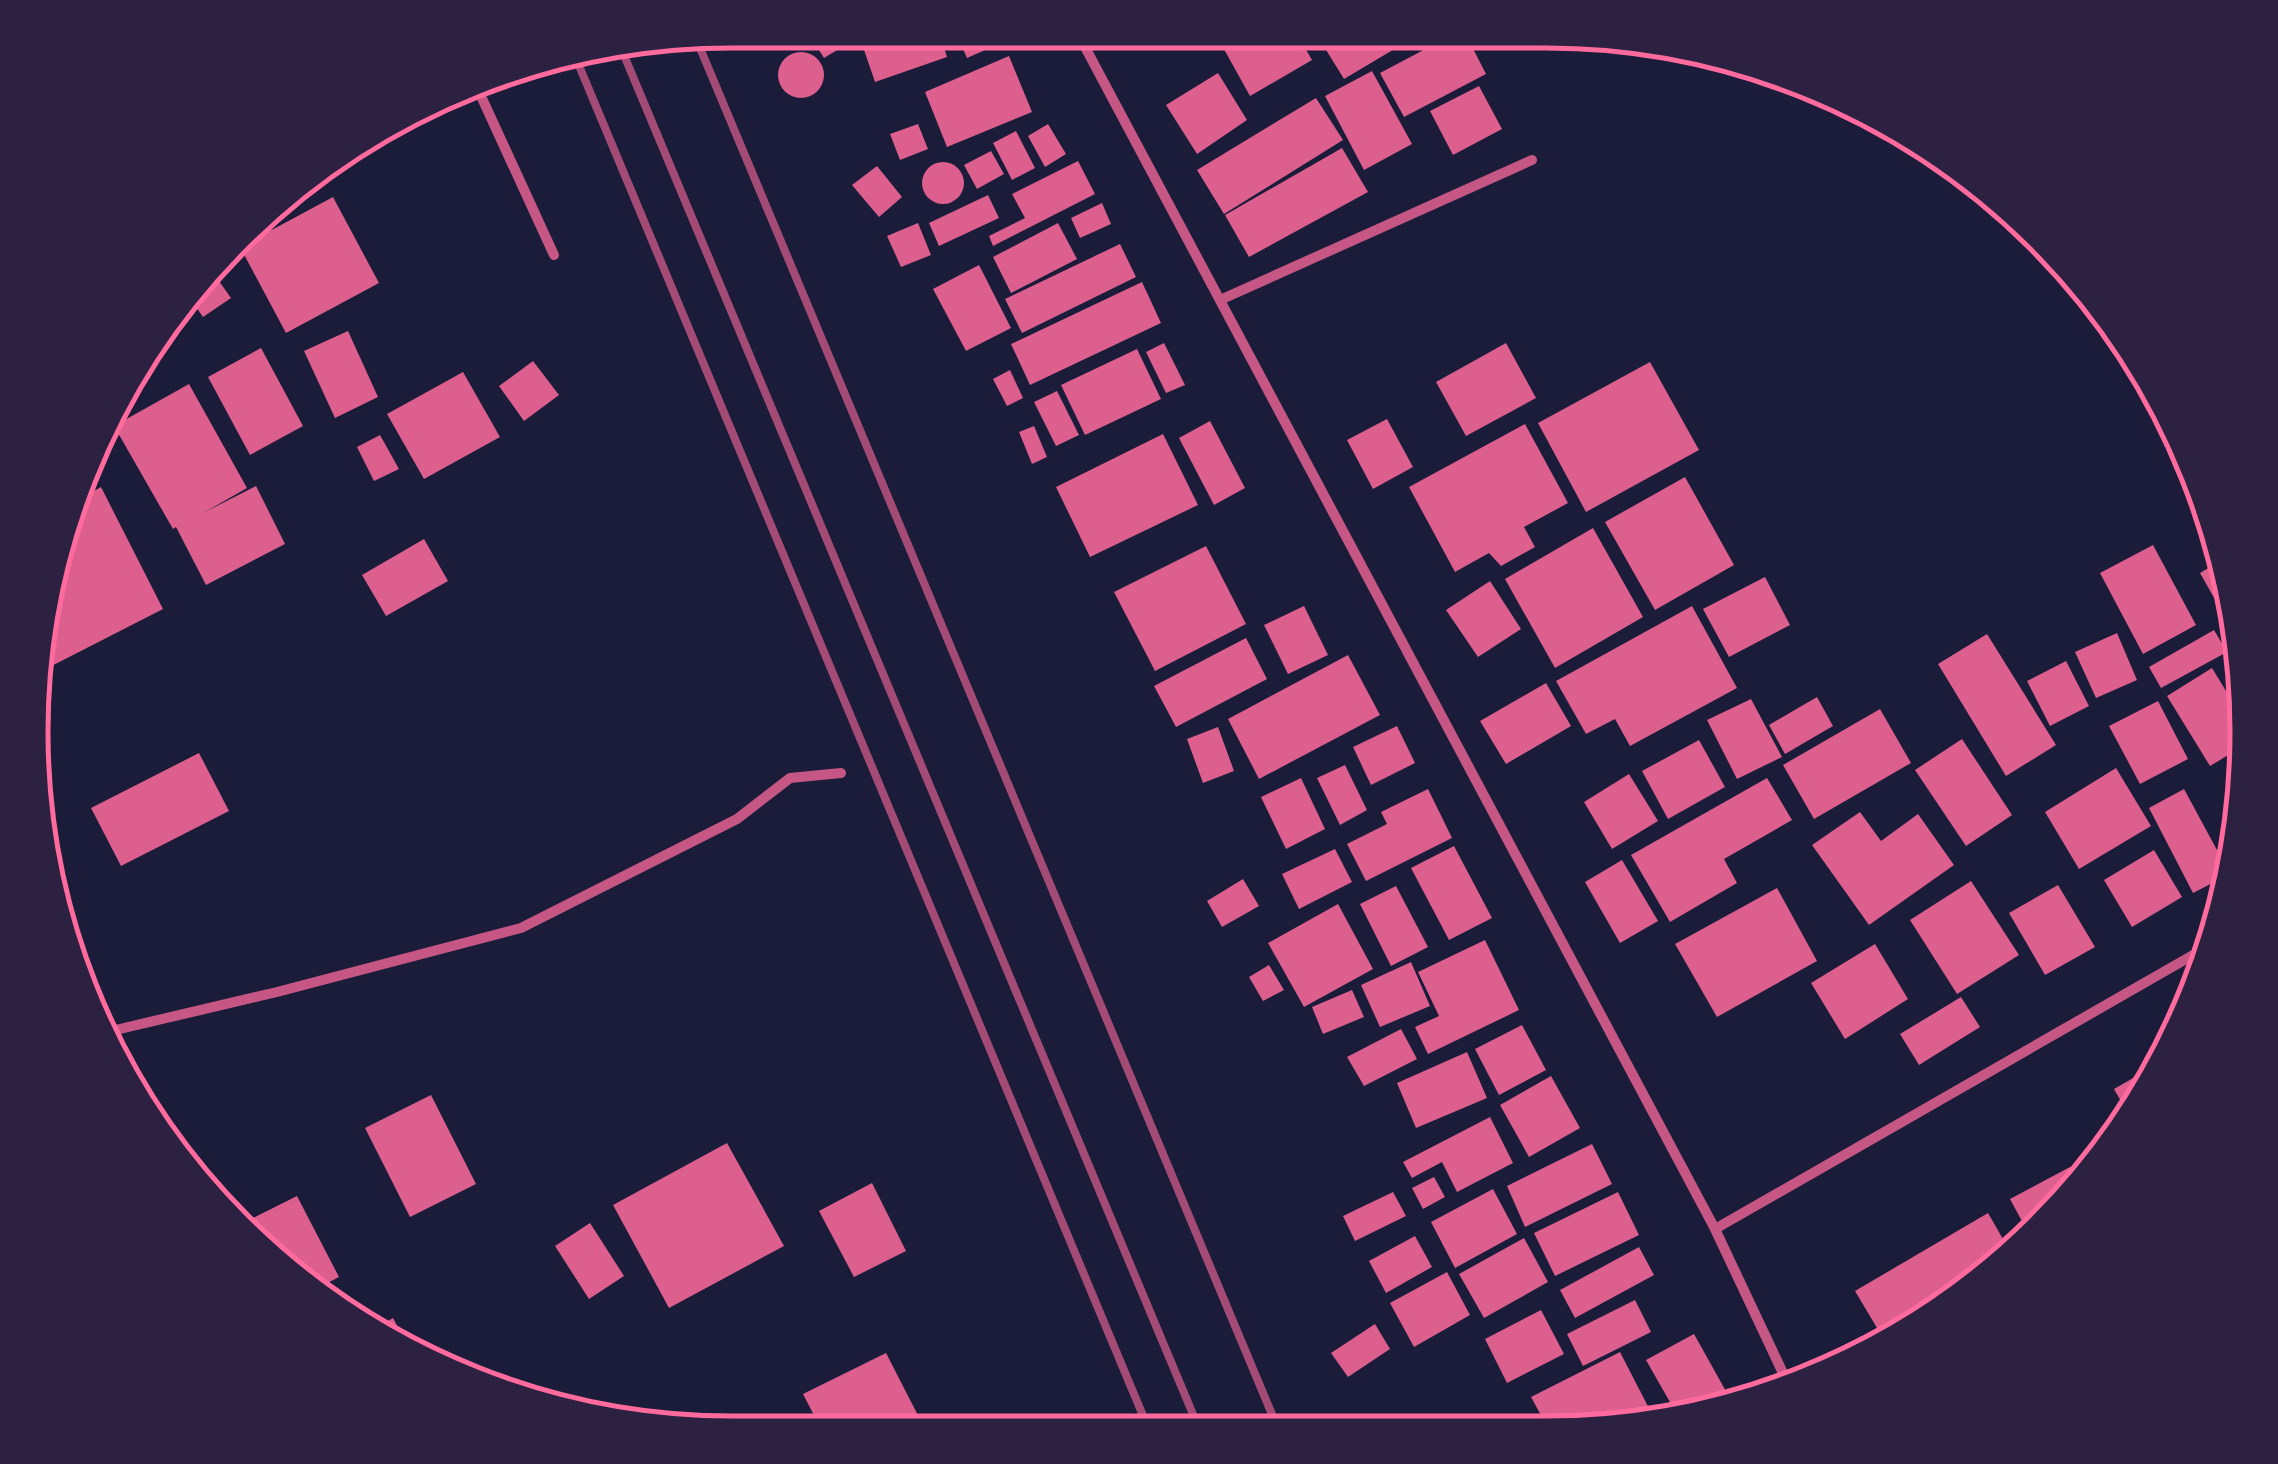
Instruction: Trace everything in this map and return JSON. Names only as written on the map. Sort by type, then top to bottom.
[{"type":"street","points":[[1086,48],[1715,1229],[1783,1374]]},
{"type":"street","points":[[481,96],[554,255]]},
{"type":"street","points":[[1220,300],[1532,160]]},
{"type":"street","points":[[116,1030],[521,928],[737,819],[790,778],[841,773]]},
{"type":"street","points":[[1715,1229],[2193,955]]},
{"type":"building","points":[[818,48],[841,48],[824,58]]},
{"type":"building","points":[[863,48],[944,48],[947,57],[875,82]]},
{"type":"building","points":[[963,48],[990,48],[967,58]]},
{"type":"building","points":[[1223,48],[1305,48],[1312,60],[1250,96]]},
{"type":"building","points":[[1325,48],[1396,48],[1344,79]]},
{"type":"building","points":[[1427,48],[1473,48],[1486,74],[1404,117],[1380,73]]},
{"type":"building","points":[[801,52],[817,59],[824,75],[817,91],[801,98],[785,91],[778,75],[785,59]]},
{"type":"building","points":[[1009,56],[1032,112],[947,147],[925,92]]},
{"type":"building","points":[[1372,71],[1412,144],[1364,170],[1325,96]]},
{"type":"building","points":[[1218,73],[1247,120],[1197,154],[1166,105]]},
{"type":"building","points":[[1479,86],[1502,129],[1453,155],[1430,111]]},
{"type":"building","points":[[1316,98],[1343,140],[1224,214],[1197,170]]},
{"type":"building","points":[[918,124],[928,149],[900,160],[890,134]]},
{"type":"building","points":[[1048,124],[1066,154],[1045,167],[1028,136]]},
{"type":"building","points":[[1016,131],[1035,168],[1012,180],[993,143]]},
{"type":"building","points":[[1342,148],[1368,192],[1249,257],[1225,215]]},
{"type":"building","points":[[991,151],[1004,174],[977,189],[964,165]]},
{"type":"building","points":[[1078,161],[1095,194],[993,246],[989,236],[1025,218],[1012,194]]},
{"type":"building","points":[[943,162],[958,168],[964,183],[958,198],[943,204],[928,198],[922,183],[928,168]]},
{"type":"building","points":[[877,166],[902,197],[879,217],[852,185]]},
{"type":"building","points":[[988,195],[999,218],[939,246],[929,223]]},
{"type":"building","points":[[333,197],[379,283],[286,333],[243,253],[261,236]]},
{"type":"building","points":[[1102,203],[1111,224],[1080,238],[1071,218]]},
{"type":"building","points":[[918,223],[931,255],[901,267],[887,236]]},
{"type":"building","points":[[1058,223],[1077,259],[1011,293],[993,257]]},
{"type":"building","points":[[1120,244],[1136,277],[1022,333],[1005,299]]},
{"type":"building","points":[[979,265],[1011,328],[966,351],[933,289]]},
{"type":"building","points":[[218,280],[231,298],[203,317],[196,307]]},
{"type":"building","points":[[1142,282],[1161,323],[1030,385],[1011,344]]},
{"type":"building","points":[[348,331],[378,397],[335,418],[304,351]]},
{"type":"building","points":[[1164,343],[1185,385],[1166,393],[1146,352]]},
{"type":"building","points":[[1506,343],[1536,398],[1466,436],[1436,382]]},
{"type":"building","points":[[261,348],[303,426],[250,455],[208,377]]},
{"type":"building","points":[[1137,349],[1161,399],[1085,435],[1061,385]]},
{"type":"building","points":[[533,361],[559,395],[524,421],[499,386]]},
{"type":"building","points":[[1650,362],[1699,450],[1586,512],[1538,423]]},
{"type":"building","points":[[1010,370],[1023,398],[1007,406],[993,379]]},
{"type":"building","points":[[463,372],[500,437],[424,479],[387,414]]},
{"type":"building","points":[[189,384],[247,488],[205,512],[256,486],[285,544],[206,585],[176,527],[173,529],[117,431],[122,421]]},
{"type":"building","points":[[1057,391],[1079,435],[1056,446],[1034,402]]},
{"type":"building","points":[[1387,419],[1413,467],[1373,489],[1347,440]]},
{"type":"building","points":[[1210,421],[1245,488],[1214,505],[1179,438]]},
{"type":"building","points":[[1525,424],[1568,503],[1524,527],[1535,547],[1501,566],[1489,553],[1455,572],[1409,487]]},
{"type":"building","points":[[1034,426],[1047,457],[1032,464],[1019,432]]},
{"type":"building","points":[[1163,434],[1198,505],[1090,557],[1056,487]]},
{"type":"building","points":[[380,435],[399,469],[374,481],[357,447]]},
{"type":"building","points":[[1685,477],[1734,565],[1655,610],[1605,522]]},
{"type":"building","points":[[101,487],[163,609],[51,666],[71,555],[92,492]]},
{"type":"building","points":[[1593,528],[1643,617],[1555,668],[1505,579]]},
{"type":"building","points":[[424,539],[448,581],[386,616],[362,575]]},
{"type":"building","points":[[2153,545],[2196,625],[2143,654],[2100,573]]},
{"type":"building","points":[[1206,546],[1246,624],[1155,671],[1114,592]]},
{"type":"building","points":[[2210,567],[2218,605],[2200,573]]},
{"type":"building","points":[[1765,577],[1790,625],[1729,657],[1703,609]]},
{"type":"building","points":[[1490,581],[1521,629],[1478,657],[1446,610]]},
{"type":"building","points":[[1304,606],[1328,655],[1288,674],[1264,625]]},
{"type":"building","points":[[1692,606],[1737,688],[1630,746],[1615,719],[1586,734],[1556,681]]},
{"type":"building","points":[[2214,630],[2226,650],[2161,688],[2149,667]]},
{"type":"building","points":[[2117,633],[2137,680],[2096,698],[2075,652]]},
{"type":"building","points":[[1987,634],[2056,745],[2006,776],[1938,664]]},
{"type":"building","points":[[1246,638],[1267,679],[1176,727],[1154,686]]},
{"type":"building","points":[[1348,655],[1380,715],[1259,779],[1228,719]]},
{"type":"building","points":[[2066,661],[2089,706],[2050,726],[2027,681]]},
{"type":"building","points":[[2212,668],[2229,696],[2230,754],[2210,766],[2167,696]]},
{"type":"building","points":[[1546,683],[1571,726],[1506,764],[1480,721]]},
{"type":"building","points":[[1817,697],[1833,726],[1785,754],[1769,725]]},
{"type":"building","points":[[1751,699],[1782,757],[1737,779],[1707,720]]},
{"type":"building","points":[[2158,701],[2188,759],[2140,784],[2109,726]]},
{"type":"building","points":[[1880,709],[1911,763],[1814,819],[1783,765]]},
{"type":"building","points":[[1397,726],[1415,763],[1371,785],[1353,747]]},
{"type":"building","points":[[1218,727],[1234,771],[1203,783],[1187,739]]},
{"type":"building","points":[[1962,739],[2012,815],[1966,846],[1915,770]]},
{"type":"building","points":[[1699,740],[1725,787],[1668,819],[1642,771]]},
{"type":"building","points":[[199,753],[229,811],[121,866],[91,808]]},
{"type":"building","points":[[1345,765],[1367,810],[1340,825],[1317,778]]},
{"type":"building","points":[[2116,768],[2151,826],[2079,869],[2045,812]]},
{"type":"building","points":[[1629,774],[1658,821],[1612,849],[1584,802]]},
{"type":"building","points":[[1301,778],[1325,829],[1286,849],[1261,797]]},
{"type":"building","points":[[1767,778],[1792,820],[1724,859],[1737,883],[1670,922],[1631,855]]},
{"type":"building","points":[[1428,789],[1452,838],[1366,881],[1347,844],[1387,824],[1381,812]]},
{"type":"building","points":[[2184,789],[2219,854],[2213,883],[2193,893],[2149,808]]},
{"type":"building","points":[[1860,812],[1881,841],[1918,814],[1954,865],[1869,925],[1812,845]]},
{"type":"building","points":[[1454,846],[1492,918],[1449,940],[1411,868]]},
{"type":"building","points":[[1335,849],[1352,882],[1299,909],[1282,874]]},
{"type":"building","points":[[2154,850],[2182,897],[2132,927],[2104,880]]},
{"type":"building","points":[[1622,860],[1658,921],[1620,943],[1585,882]]},
{"type":"building","points":[[1243,879],[1259,906],[1222,927],[1207,901]]},
{"type":"building","points":[[1971,881],[2019,955],[1957,994],[1910,920]]},
{"type":"building","points":[[2058,885],[2095,947],[2045,975],[2009,913]]},
{"type":"building","points":[[1396,886],[1428,947],[1391,966],[1360,904]]},
{"type":"building","points":[[1777,888],[1817,961],[1717,1017],[1675,944]]},
{"type":"building","points":[[1338,904],[1373,969],[1304,1007],[1268,943]]},
{"type":"building","points":[[1485,940],[1519,1010],[1428,1054],[1415,1027],[1439,1016],[1418,972]]},
{"type":"building","points":[[1875,944],[1908,999],[1845,1039],[1811,983]]},
{"type":"building","points":[[1411,962],[1430,1006],[1380,1027],[1361,985]]},
{"type":"building","points":[[1269,965],[1284,990],[1263,1001],[1249,977]]},
{"type":"building","points":[[1352,990],[1364,1017],[1323,1034],[1312,1007]]},
{"type":"building","points":[[1961,997],[1980,1027],[1919,1065],[1900,1034]]},
{"type":"building","points":[[1522,1025],[1546,1070],[1499,1095],[1475,1049]]},
{"type":"building","points":[[1401,1029],[1417,1059],[1364,1086],[1347,1057]]},
{"type":"building","points":[[1467,1052],[1487,1098],[1416,1128],[1397,1083]]},
{"type":"building","points":[[2138,1075],[2121,1102],[2114,1089]]},
{"type":"building","points":[[1551,1076],[1580,1128],[1529,1157],[1500,1105]]},
{"type":"building","points":[[431,1095],[476,1184],[410,1217],[365,1128]]},
{"type":"building","points":[[1490,1117],[1513,1163],[1457,1192],[1442,1162],[1412,1178],[1403,1162]]},
{"type":"building","points":[[727,1143],[784,1246],[669,1308],[613,1205]]},
{"type":"building","points":[[1592,1144],[1612,1184],[1525,1227],[1507,1186]]},
{"type":"building","points":[[2070,1167],[2072,1170],[2023,1223],[2010,1199]]},
{"type":"building","points":[[1434,1177],[1445,1197],[1423,1209],[1412,1188]]},
{"type":"building","points":[[872,1183],[906,1251],[854,1277],[819,1211]]},
{"type":"building","points":[[1493,1189],[1517,1234],[1455,1268],[1431,1222]]},
{"type":"building","points":[[1393,1192],[1406,1216],[1355,1241],[1343,1216]]},
{"type":"building","points":[[1618,1192],[1639,1235],[1555,1276],[1534,1233]]},
{"type":"building","points":[[297,1196],[339,1277],[327,1283],[251,1219]]},
{"type":"building","points":[[1988,1213],[2004,1241],[1963,1275],[1878,1330],[1855,1291]]},
{"type":"building","points":[[590,1223],[624,1276],[589,1299],[555,1246]]},
{"type":"building","points":[[1415,1236],[1432,1267],[1386,1293],[1369,1261]]},
{"type":"building","points":[[1524,1238],[1548,1282],[1484,1318],[1459,1274]]},
{"type":"building","points":[[1639,1247],[1654,1275],[1575,1318],[1560,1290]]},
{"type":"building","points":[[1447,1272],[1470,1315],[1414,1347],[1390,1303]]},
{"type":"building","points":[[1635,1300],[1651,1332],[1583,1366],[1567,1334]]},
{"type":"building","points":[[1541,1310],[1564,1354],[1507,1383],[1485,1339]]},
{"type":"building","points":[[1375,1324],[1390,1349],[1348,1377],[1331,1353]]},
{"type":"building","points":[[1694,1334],[1726,1392],[1671,1405],[1646,1360]]},
{"type":"building","points":[[1620,1352],[1649,1409],[1541,1416],[1531,1397]]},
{"type":"building","points":[[886,1353],[918,1416],[814,1416],[803,1394]]},
{"type":"railway","points":[[700,49],[1273,1416]]},
{"type":"railway","points":[[624,56],[1194,1416]]},
{"type":"railway","points":[[579,65],[1143,1416]]}]
